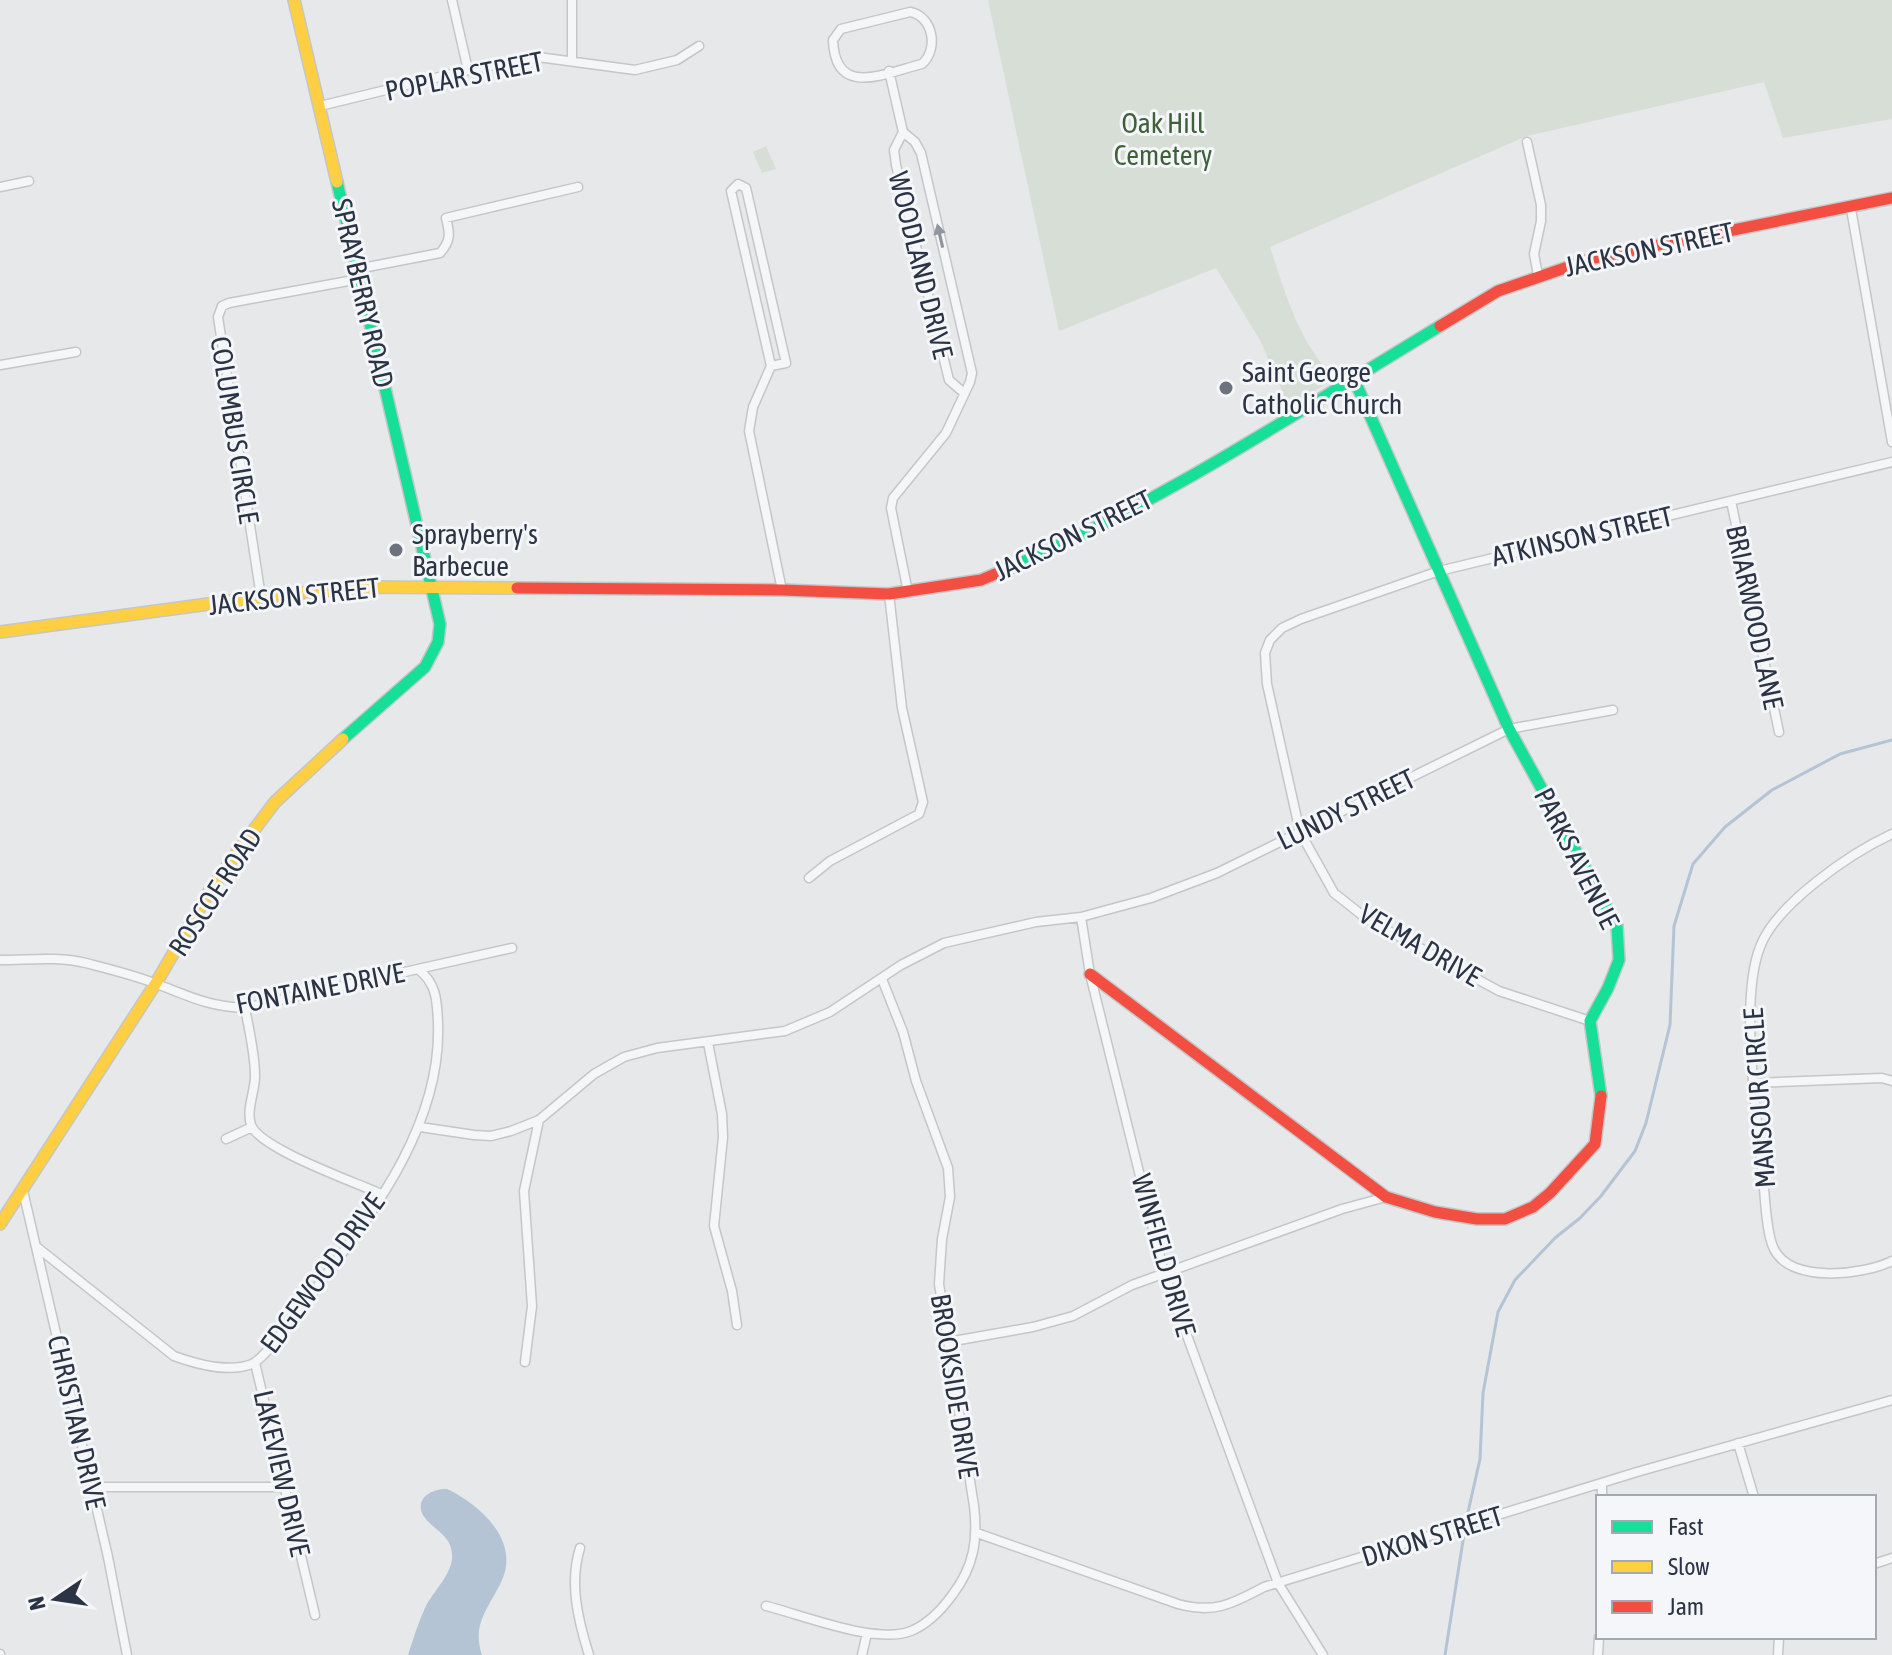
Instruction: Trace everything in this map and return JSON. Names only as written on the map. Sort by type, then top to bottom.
[{"type":"main road","name":"SPRAYBERRY ROAD","points":[[294,0],[432,586]]},
{"type":"main road","name":"JACKSON STREET","points":[[0,632],[360,587],[782,590],[889,594],[981,580],[1040,555],[1167,490],[1498,291],[1599,256],[1851,209],[1892,198]]},
{"type":"main road","name":"PARKS AVENUE","points":[[1353,377],[1509,729],[1617,926],[1619,960],[1590,1021]]},
{"type":"main road","name":"ROSCOE ROAD","points":[[0,1224],[156,983],[209,892],[275,802],[425,667],[435,651],[440,632],[440,617],[432,586]]},
{"type":"main road","points":[[1090,974],[1386,1197],[1435,1212],[1477,1219],[1505,1219],[1533,1207],[1559,1185],[1595,1144],[1602,1103],[1590,1021]]},
{"type":"street","points":[[452,0],[468,70]]},
{"type":"street","points":[[572,0],[572,60]]},
{"type":"street","points":[[910,12],[919,14],[929,27],[932,46],[929,56],[922,64],[889,71],[856,78],[846,75],[836,60],[833,46],[835,36],[849,26],[910,12]]},
{"type":"street","name":"POPLAR STREET","points":[[320,106],[468,70],[538,57],[635,70],[677,60],[699,46]]},
{"type":"street","name":"WOODLAND DRIVE","points":[[889,71],[903,132],[915,142],[921,153],[971,366],[970,382],[946,433],[893,498],[891,508],[908,592]]},
{"type":"street","name":"WOODLAND DRIVE","points":[[903,132],[894,150],[896,165],[949,380],[964,393]]},
{"type":"street","points":[[1527,142],[1541,205],[1534,254],[1538,275]]},
{"type":"street","points":[[0,187],[29,181]]},
{"type":"street","points":[[771,366],[786,363],[746,188],[738,184],[731,191],[771,366],[753,407],[749,431],[782,590]]},
{"type":"street","name":"COLUMBUS CIRCLE","points":[[261,597],[218,317],[222,306],[440,253],[447,245],[450,233],[446,218],[578,187]]},
{"type":"street","points":[[1851,209],[1892,442]]},
{"type":"street","points":[[0,365],[76,352]]},
{"type":"street","name":"ATKINSON STREET","points":[[1279,631],[1301,619],[1439,571],[1892,462]]},
{"type":"street","name":"BRIARWOOD LANE","points":[[1731,501],[1779,732]]},
{"type":"street","points":[[809,878],[830,861],[919,814],[923,802],[900,695],[889,594]]},
{"type":"street","name":"VELMA DRIVE","points":[[1279,631],[1270,640],[1265,653],[1267,684],[1300,832],[1334,893],[1367,919],[1499,991],[1590,1021]]},
{"type":"street","name":"LUNDY STREET","points":[[539,1120],[594,1074],[624,1057],[657,1048],[785,1031],[830,1012],[901,965],[944,943],[1036,922],[1081,917],[1151,898],[1217,873],[1509,729],[1613,710]]},
{"type":"street","name":"MANSOUR CIRCLE","points":[[1892,834],[1829,871],[1778,919],[1760,946],[1752,986],[1750,1034],[1767,1215],[1774,1250],[1784,1260],[1812,1274],[1857,1272],[1892,1261]]},
{"type":"street","name":"WINFIELD DRIVE","points":[[1081,917],[1090,974],[1164,1273],[1278,1583],[1323,1655]]},
{"type":"street","points":[[418,969],[512,948]]},
{"type":"street","name":"FONTAINE DRIVE","points":[[0,960],[62,958],[156,983],[200,1002],[245,1008],[418,969],[430,980],[436,993],[439,1047],[420,1127]]},
{"type":"street","name":"BROOKSIDE DRIVE","points":[[766,1606],[867,1633],[908,1632],[931,1618],[963,1581],[971,1563],[977,1533],[939,1284],[942,1239],[950,1197],[948,1168],[882,979]]},
{"type":"street","points":[[245,1008],[255,1075],[250,1105],[252,1127],[266,1143],[381,1194]]},
{"type":"street","points":[[708,1043],[722,1114],[723,1137],[714,1226],[732,1291],[737,1325]]},
{"type":"street","points":[[1755,1083],[1882,1078],[1892,1081]]},
{"type":"street","points":[[420,1127],[491,1136],[539,1120]]},
{"type":"street","points":[[525,1362],[532,1306],[524,1191],[539,1120]]},
{"type":"street","points":[[226,1139],[252,1127]]},
{"type":"street","name":"EDGEWOOD DRIVE","points":[[38,1248],[174,1356],[204,1365],[255,1363],[355,1237],[420,1127]]},
{"type":"street","name":"CHRISTIAN DRIVE","points":[[23,1191],[92,1487],[127,1655]]},
{"type":"street","points":[[948,1342],[1033,1327],[1073,1316],[1132,1285],[1342,1209],[1386,1197]]},
{"type":"street","name":"LAKEVIEW DRIVE","points":[[255,1363],[315,1615]]},
{"type":"street","name":"DIXON STREET","points":[[977,1533],[1197,1609],[1220,1607],[1278,1583],[1738,1443],[1892,1400]]},
{"type":"street","points":[[1738,1443],[1753,1495]]},
{"type":"street","points":[[1602,1484],[1602,1495]]},
{"type":"street","points":[[92,1487],[286,1487]]},
{"type":"street","points":[[580,1548],[574,1570],[580,1626],[589,1655]]},
{"type":"street","points":[[862,1655],[867,1633]]},
{"type":"green space","name":"Oak Hill Cemetery","points":[[988,0],[1892,0],[1892,119],[1783,138],[1764,82],[1527,136],[1270,247],[1303,333],[1312,350],[1335,378],[1289,407],[1260,340],[1216,268],[1059,331]]},
{"type":"green space","points":[[766,146],[776,169],[762,173],[753,152]]},
{"type":"water","points":[[447,1489],[472,1504],[493,1525],[506,1551],[506,1565],[480,1624],[482,1655],[408,1655],[425,1608],[452,1561],[448,1541],[423,1515],[421,1504],[431,1492]]},
{"type":"waterway","points":[[1466,1521],[1480,1459],[1483,1393],[1498,1312],[1515,1280],[1601,1196],[1635,1151],[1646,1123],[1670,1025],[1674,926],[1693,864],[1725,827],[1772,790],[1840,754],[1892,740]]},
{"type":"waterway","points":[[1445,1655],[1465,1528]]},
{"type":"traffic: fast","points":[[337,182],[440,624],[438,642],[425,667],[343,739]]},
{"type":"traffic: fast","points":[[1007,569],[1174,486],[1440,326]]},
{"type":"traffic: fast","points":[[1353,377],[1509,729],[1617,926],[1619,960],[1590,1021],[1601,1096]]},
{"type":"traffic: slow","points":[[294,0],[337,182]]},
{"type":"traffic: slow","points":[[0,632],[360,587],[517,588]]},
{"type":"traffic: slow","points":[[0,1224],[156,983],[209,892],[275,802],[343,739]]},
{"type":"traffic: jam","points":[[1440,326],[1498,291],[1594,258],[1892,198]]},
{"type":"traffic: jam","points":[[517,588],[889,594],[981,580],[1007,569]]},
{"type":"traffic: jam","points":[[1090,974],[1386,1197],[1435,1212],[1477,1219],[1505,1219],[1533,1207],[1595,1144],[1601,1096]]},
{"type":"place","name":"Saint George Catholic Church","points":[[1226,388]]},
{"type":"place","name":"Sprayberry's Barbecue","points":[[396,550]]}]
